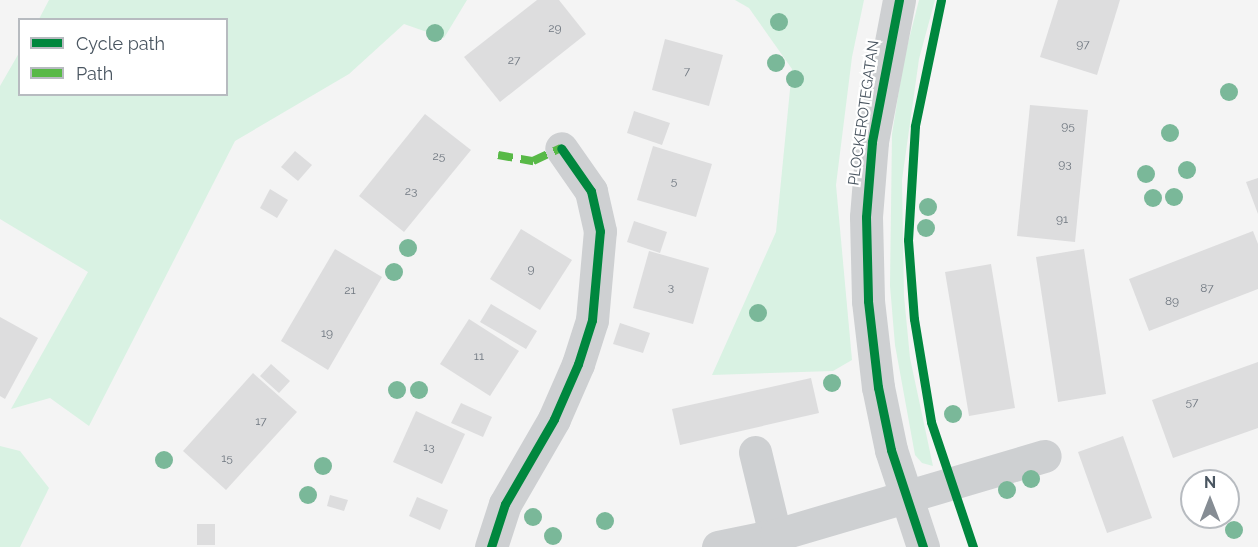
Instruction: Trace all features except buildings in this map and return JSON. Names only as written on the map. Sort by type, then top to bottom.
[{"type":"street","name":"PLOCKEROTEGATAN","points":[[899,0],[872,142],[866,217],[868,301],[878,387],[906,497],[923,547]]},
{"type":"street","points":[[491,547],[505,504],[570,382],[592,320],[600,231],[591,191],[561,148]]},
{"type":"street","points":[[755,452],[777,541]]},
{"type":"street","points":[[718,547],[777,541],[906,497],[1044,456]]},
{"type":"green space","points":[[49,0],[467,0],[444,38],[404,24],[349,74],[235,141],[89,426],[50,398],[11,409],[88,272],[0,219],[0,86],[18,55],[18,96],[228,96],[228,18],[40,18]]},
{"type":"green space","points":[[735,0],[864,0],[852,57],[836,185],[852,360],[833,371],[712,375],[776,232],[792,69],[749,8]]},
{"type":"green space","points":[[919,0],[935,0],[919,59],[902,180],[904,296],[910,358],[933,466],[922,463],[915,455],[895,345],[890,286],[892,134],[904,59]]},
{"type":"green space","points":[[0,446],[20,451],[49,488],[20,547],[0,547]]},
{"type":"marked path","points":[[498,155],[533,161],[561,148]]},
{"type":"cycle path","points":[[899,0],[872,142],[866,217],[868,301],[878,387],[891,450],[923,547]]},
{"type":"cycle path","points":[[941,0],[915,126],[908,240],[914,319],[931,422],[973,547]]},
{"type":"cycle path","points":[[491,547],[505,504],[554,419],[578,364],[592,320],[600,231],[591,191],[561,148]]}]
